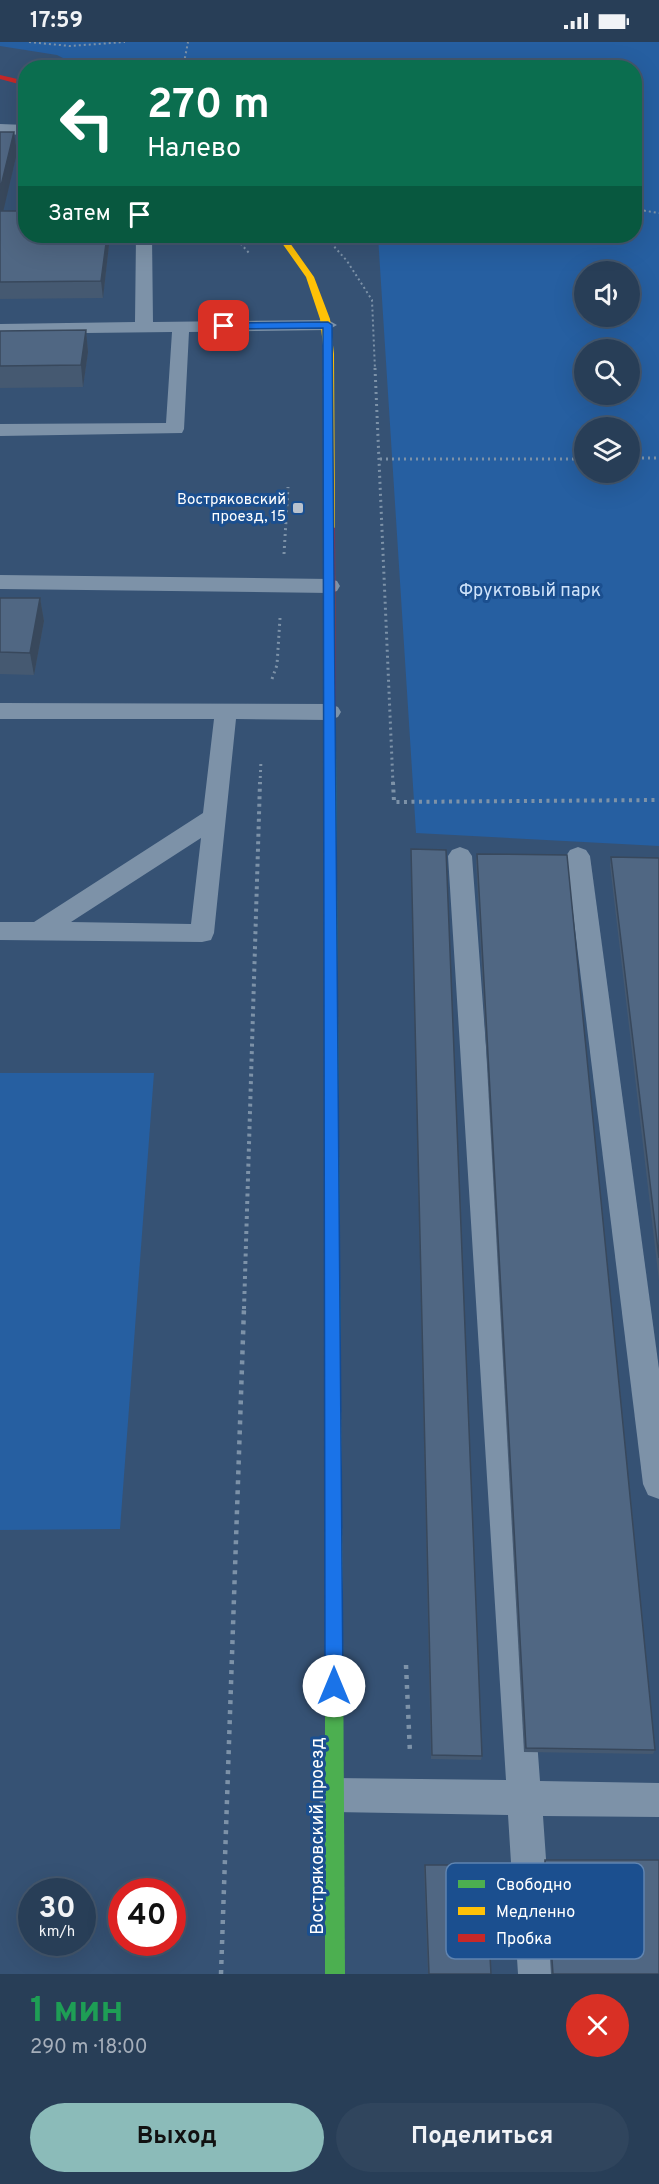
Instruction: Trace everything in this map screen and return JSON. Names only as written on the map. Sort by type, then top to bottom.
[{"type":"street","points":[[0,77],[18,82]]},
{"type":"street","name":"Востряковский проезд","points":[[286,243],[318,289],[328,325],[335,1974]]},
{"type":"lane","points":[[0,129],[18,130]]},
{"type":"lane","points":[[144,243],[144,327]]},
{"type":"lane","points":[[0,329],[328,325]]},
{"type":"lane","points":[[0,430],[175,429],[181,326]]},
{"type":"lane","points":[[0,582],[330,586]]},
{"type":"lane","points":[[0,711],[330,712]]},
{"type":"lane","points":[[0,931],[202,933],[226,712]]},
{"type":"lane","points":[[37,932],[214,817]]},
{"type":"lane","points":[[460,856],[528,1863]]},
{"type":"lane","points":[[578,856],[659,1484]]},
{"type":"lane","points":[[334,1795],[659,1800]]},
{"type":"lane","points":[[535,1959],[536,1974]]},
{"type":"path","points":[[29,42],[70,46],[125,42]]},
{"type":"path","points":[[185,60],[188,42]]},
{"type":"path","points":[[642,210],[659,213]]},
{"type":"path","points":[[240,243],[256,261]]},
{"type":"path","points":[[330,243],[347,261],[372,300],[380,459],[386,665],[394,802],[659,800]]},
{"type":"path","points":[[640,458],[659,458]]},
{"type":"path","points":[[380,459],[574,459]]},
{"type":"path","points":[[221,1974],[257,933],[261,711],[277,665],[288,479]]},
{"type":"path","points":[[406,1665],[412,1796]]},
{"type":"green space","name":"Фруктовый парк","points":[[0,42],[659,42],[659,846],[416,833],[378,243],[642,243],[642,60],[67,60],[57,55],[0,46]]},
{"type":"green space","points":[[0,1073],[154,1073],[120,1529],[0,1530]]},
{"type":"building","points":[[0,132],[14,132],[0,190]]},
{"type":"building","points":[[0,211],[18,211],[18,243],[106,243],[101,281],[0,282]]},
{"type":"building","points":[[86,330],[81,365],[0,366],[0,331]]},
{"type":"building","points":[[0,598],[40,598],[30,653],[0,652]]},
{"type":"building","points":[[411,849],[446,850],[482,1756],[432,1755]]},
{"type":"building","points":[[477,854],[567,855],[655,1750],[526,1748]]},
{"type":"building","points":[[611,857],[659,858],[659,1258]]},
{"type":"building","points":[[545,1860],[659,1860],[659,1974],[553,1974],[552,1959],[644,1959],[644,1863],[545,1863]]},
{"type":"building","points":[[425,1865],[446,1865],[446,1959],[490,1959],[491,1974],[429,1974]]},
{"type":"traffic: fast","points":[[330,747],[333,1409]]},
{"type":"traffic: fast","points":[[334,1640],[335,1974]]},
{"type":"traffic: slow","points":[[286,243],[310,277],[325,319],[329,354],[330,528]]},
{"type":"traffic: slow","points":[[333,1409],[334,1640]]},
{"type":"traffic: jam","points":[[0,77],[18,82]]},
{"type":"traffic: jam","points":[[330,528],[330,747]]},
{"type":"place","name":"Востряковский проезд, 15","points":[[298,508]]},
{"type":"route","points":[[224,326],[328,325],[334,1686]]}]
